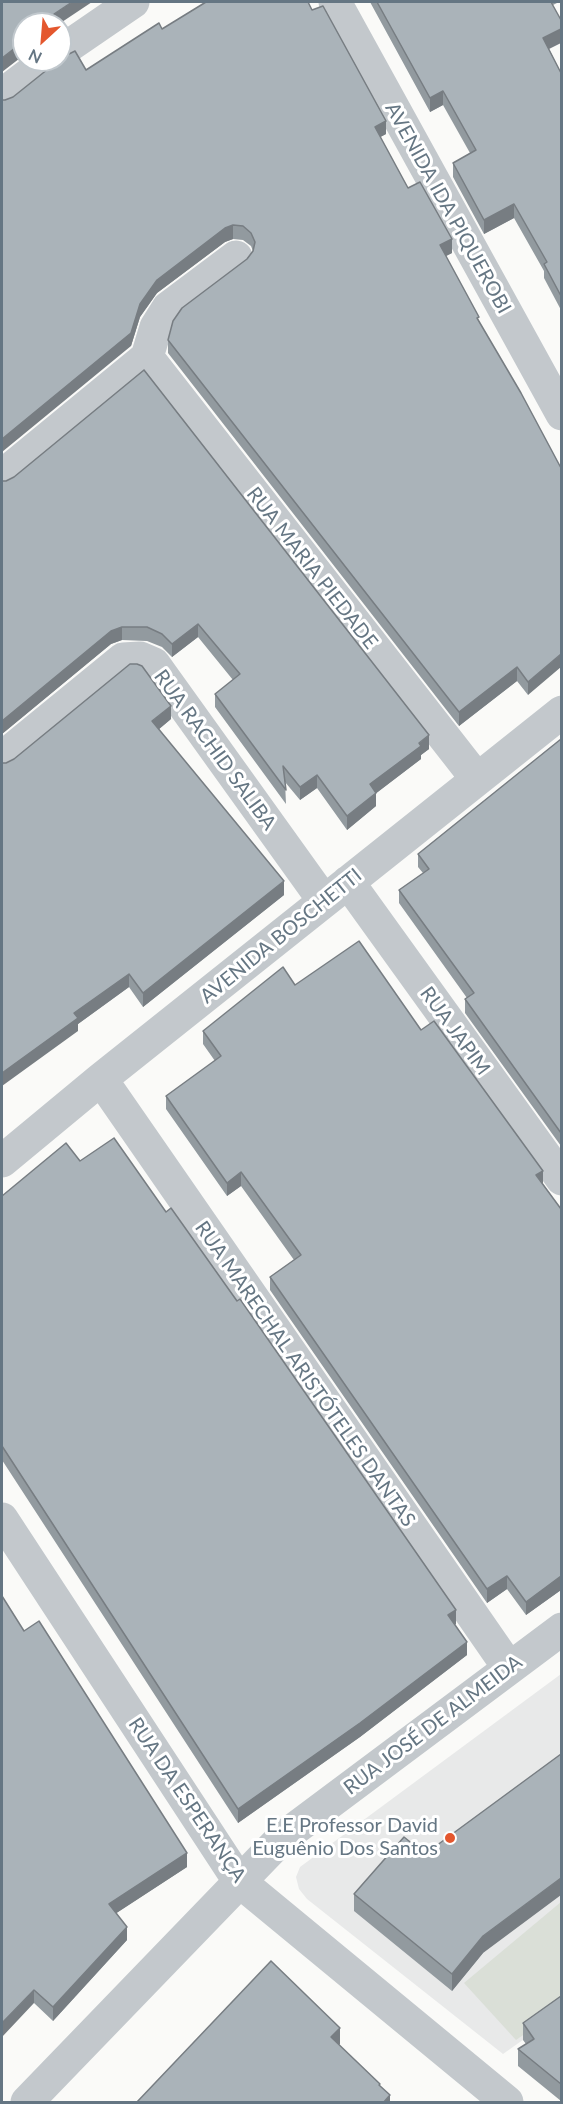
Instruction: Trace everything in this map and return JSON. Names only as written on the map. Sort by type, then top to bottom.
[{"type":"street","points":[[72,44],[133,2]]},
{"type":"street","name":"AVENIDA IDA PIQUEROBI","points":[[335,2],[561,414]]},
{"type":"street","points":[[2,95],[32,72]]},
{"type":"street","points":[[2,476],[147,357],[156,327],[168,308],[236,257]]},
{"type":"street","name":"RUA MARIA PIEDADE","points":[[147,357],[477,779]]},
{"type":"street","name":"RUA RACHID SALIBA","points":[[2,758],[123,659],[140,658],[154,664],[336,892]]},
{"type":"street","name":"AVENIDA BOSCHETTI","points":[[2,1161],[561,712]]},
{"type":"street","name":"RUA JAPIM","points":[[336,892],[561,1179]]},
{"type":"street","name":"RUA MARECHAL ARISTÓTELES DANTAS","points":[[101,1080],[509,1668]]},
{"type":"street","name":"RUA DA ESPERANÇA","points":[[2,1519],[239,1881],[507,2103]]},
{"type":"street","name":"RUA JOSÉ DE ALMEIDA","points":[[27,2103],[281,1839],[561,1629]]},
{"type":"shaded area","name":"E.E Professor David Euguênio Dos Santos","points":[[561,1674],[561,2013],[503,2054],[307,1899],[299,1889],[296,1877],[300,1867]]},
{"type":"shaded area","points":[[561,1902],[561,2009],[516,2040],[464,1983]]},
{"type":"building","points":[[2,2],[72,2],[57,12],[12,12],[12,50],[2,58]]},
{"type":"building","points":[[206,2],[308,2],[312,10],[323,6],[386,121],[375,127],[408,188],[420,182],[452,239],[440,245],[479,317],[477,318],[561,468],[561,654],[528,682],[517,667],[459,712],[168,340],[173,321],[182,308],[247,259],[253,251],[255,242],[251,233],[243,226],[233,225],[225,228],[157,280],[140,304],[131,333],[2,439],[2,100],[13,97],[44,72],[72,72],[72,52],[75,51],[86,70],[159,23],[162,29]]},
{"type":"building","points":[[377,2],[551,2],[561,20],[561,29],[543,38],[561,73],[561,296],[544,264],[547,262],[514,204],[484,220],[453,163],[476,150],[443,91],[430,98]]},
{"type":"building","points":[[144,370],[429,735],[419,743],[421,746],[370,784],[376,793],[347,816],[317,775],[300,787],[283,766],[286,790],[215,694],[240,674],[198,624],[172,644],[162,634],[147,627],[122,627],[111,631],[2,721],[2,481],[14,477]]},
{"type":"building","points":[[130,664],[142,666],[171,706],[152,721],[284,881],[143,993],[129,974],[74,1013],[78,1018],[2,1073],[2,763],[14,759]]},
{"type":"building","points":[[561,739],[561,1133],[465,999],[474,993],[399,890],[429,869],[418,854]]},
{"type":"building","points":[[359,941],[421,1030],[434,1021],[543,1171],[536,1175],[561,1209],[561,1576],[526,1602],[507,1576],[487,1589],[270,1277],[301,1255],[241,1172],[227,1183],[166,1096],[221,1056],[203,1031],[283,967],[295,985]]},
{"type":"building","points":[[114,1138],[166,1212],[171,1208],[237,1301],[240,1299],[456,1610],[448,1615],[467,1642],[360,1723],[238,1809],[2,1446],[2,1196],[66,1143],[80,1161]]},
{"type":"building","points":[[2,1596],[24,1631],[39,1621],[187,1853],[109,1904],[127,1927],[53,2007],[34,1990],[2,2023]]},
{"type":"building","points":[[561,1754],[561,1878],[483,1936],[452,1974],[354,1894],[404,1837],[425,1854]]},
{"type":"building","points":[[271,1961],[340,2028],[331,2037],[390,2095],[383,2103],[136,2103]]},
{"type":"building","points":[[561,1996],[561,2084],[518,2049],[534,2039],[523,2023]]},
{"type":"place","name":"E.E Professor David Euguênio Dos Santos","points":[[450,1838]]}]
